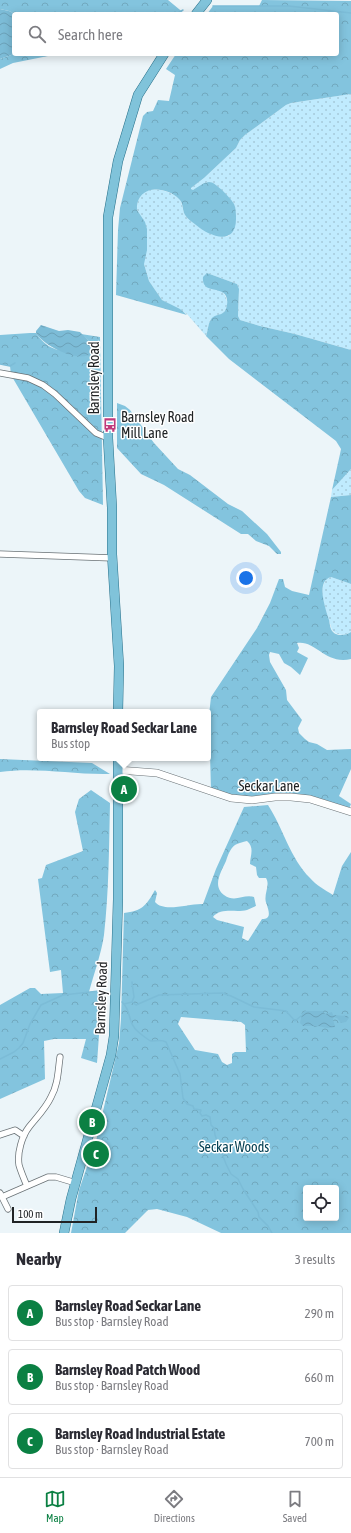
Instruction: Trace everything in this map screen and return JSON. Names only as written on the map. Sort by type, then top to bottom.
[{"type":"main road","points":[[198,12],[207,0]]},
{"type":"main road","name":"Barnsley Road","points":[[118,709],[119,666],[108,438],[108,217],[118,161],[138,96],[163,56]]},
{"type":"main road","name":"Barnsley Road","points":[[64,1233],[76,1183],[112,1055],[114,1036],[118,900],[118,761]]},
{"type":"street","points":[[0,373],[28,378],[43,385],[55,394],[96,433],[108,438]]},
{"type":"street","points":[[0,554],[113,558]]},
{"type":"street","name":"Seckar Lane","points":[[118,770],[157,773],[231,798],[252,800],[275,797],[291,797],[310,799],[351,812]]},
{"type":"street","points":[[27,1186],[19,1161],[19,1153],[24,1136],[29,1127],[44,1110],[54,1091],[58,1076],[60,1057]]},
{"type":"street","points":[[0,1135],[15,1130],[24,1136]]},
{"type":"street","points":[[8,1210],[1,1195],[48,1177],[56,1177],[76,1183]]},
{"type":"shaded area","points":[[351,94],[351,350],[240,320],[238,316],[239,294],[237,284],[207,273],[223,291],[226,297],[227,307],[223,313],[210,320],[206,336],[187,314],[162,300],[149,281],[144,264],[144,222],[137,210],[138,202],[141,196],[145,192],[151,190],[171,193],[179,199],[182,204],[184,214],[193,223],[212,233],[229,236],[235,222],[236,212],[228,198],[209,182],[193,190],[191,188],[236,148],[240,140],[245,135],[286,105]]},
{"type":"shaded area","points":[[351,469],[351,495],[331,497],[332,490]]},
{"type":"shaded area","points":[[331,577],[351,584],[351,632],[346,634],[341,635],[332,630],[324,604],[324,584],[327,578]]},
{"type":"green space","points":[[0,0],[168,0],[183,12],[12,12],[0,9]]},
{"type":"green space","points":[[262,0],[351,1],[351,94],[286,105],[245,135],[240,140],[236,148],[191,188],[193,190],[205,183],[211,182],[222,190],[234,204],[236,213],[235,228],[232,233],[227,236],[221,237],[208,233],[193,223],[185,215],[179,199],[173,194],[166,191],[152,190],[141,196],[138,202],[137,210],[145,222],[147,229],[147,250],[144,264],[149,281],[162,300],[180,309],[187,315],[116,295],[120,208],[143,116],[147,112],[153,111],[158,100],[169,101],[175,75],[166,69],[175,56],[339,56],[339,12],[208,12],[213,6],[259,6]]},
{"type":"green space","points":[[12,55],[12,56],[48,56],[13,63],[0,69],[0,59]]},
{"type":"green space","points":[[207,273],[237,284],[239,289],[238,316],[240,320],[351,350],[351,469],[332,490],[341,449],[336,441],[229,359],[206,336],[212,318],[223,313],[227,305],[227,298],[224,293],[206,287],[203,277]]},
{"type":"green space","points":[[36,333],[42,340],[54,349],[69,352],[93,351],[89,341],[81,334],[100,337],[103,505],[85,498],[79,491],[11,375],[10,366],[0,364],[0,335]]},
{"type":"green space","points":[[117,403],[130,410],[154,443],[178,469],[190,475],[228,504],[242,511],[267,534],[281,554],[277,554],[269,546],[256,541],[248,534],[241,534],[164,485],[141,474],[117,448]]},
{"type":"green space","points":[[351,495],[351,584],[331,577],[326,580],[324,584],[323,596],[332,631],[335,634],[340,635],[351,632],[351,659],[334,659],[310,645],[297,643],[299,648],[297,652],[308,658],[300,675],[284,663],[279,654],[270,652],[269,655],[270,662],[286,690],[287,700],[302,720],[298,728],[299,733],[309,742],[317,744],[327,750],[351,749],[351,769],[339,796],[351,804],[348,811],[310,799],[252,800],[211,791],[211,709],[210,709],[211,697],[257,628],[270,603],[279,579],[283,579],[285,587],[292,591],[309,595],[331,497]]},
{"type":"green space","points":[[0,759],[92,763],[110,774],[28,770],[0,772]]},
{"type":"green space","points":[[91,790],[110,803],[106,918],[103,942],[89,992],[99,991],[102,994],[97,1063],[81,1058],[86,1039],[54,1039],[44,1041],[45,1079],[0,1099],[0,1005],[30,988],[35,988],[41,994],[63,993],[61,970],[50,972],[38,879],[42,878],[46,865],[83,851],[75,812],[79,799]]},
{"type":"green space","name":"Seckar Woods","points":[[268,805],[303,870],[315,883],[333,895],[342,866],[351,852],[351,1233],[221,1233],[187,1217],[157,1209],[148,1210],[125,1233],[71,1233],[79,1190],[96,1141],[119,1043],[124,913],[135,911],[143,907],[155,890],[157,893],[155,902],[164,907],[203,904],[216,869],[244,807]],"holes":[[[247,841],[252,852],[250,864],[256,867],[259,878],[266,878],[268,884],[265,898],[269,916],[266,919],[262,919],[248,941],[242,938],[244,927],[217,920],[213,917],[220,912],[243,911],[256,906],[254,897],[232,898],[224,895],[220,891],[218,883],[230,850],[236,844]],[[181,1017],[241,1022],[245,1025],[246,1052],[235,1052],[232,1054],[232,1063],[227,1065],[222,1062],[218,1054],[195,1050],[178,1024]]]},
{"type":"water","points":[[0,9],[12,12],[12,55],[0,59]]},
{"type":"water","points":[[41,325],[59,331],[68,330],[80,332],[89,341],[93,353],[87,356],[71,355],[54,348],[40,338],[36,333]]},
{"type":"water","points":[[305,1011],[323,1011],[325,1014],[332,1012],[333,1015],[347,1016],[349,1018],[346,1022],[341,1023],[334,1017],[335,1027],[327,1028],[318,1026],[303,1026],[300,1023],[302,1013]]},
{"type":"waterway","points":[[213,6],[289,6],[351,13]]},
{"type":"waterway","points":[[180,12],[183,10]]},
{"type":"waterway","points":[[0,364],[10,366],[15,363]]},
{"type":"waterway","points":[[132,982],[134,997],[132,1002]]},
{"type":"waterway","points":[[0,1059],[14,1052],[23,1043],[30,1024],[41,1005],[63,995],[99,991],[105,995]]},
{"type":"waterway","points":[[124,1004],[132,1002],[136,1005],[159,995],[222,993],[254,1007],[286,1011],[295,1021],[301,1016]]},
{"type":"waterway","points":[[122,1002],[127,1008],[132,1024],[139,1032],[151,1041],[160,1040],[166,1042],[180,1074],[183,1098],[187,1104],[193,1106],[194,1109],[201,1110],[200,1113],[202,1116],[206,1115],[210,1117],[211,1125],[214,1128],[215,1135],[231,1174],[238,1179],[258,1212],[259,1217],[268,1226],[272,1233]]},
{"type":"place","name":"Barnsley Road Mill Lane","points":[[110,425]]},
{"type":"place","name":"Barnsley Road Seckar Lane","points":[[124,789]]},
{"type":"place","name":"Barnsley Road Patch Wood","points":[[92,1122]]},
{"type":"place","name":"Barnsley Road Industrial Estate","points":[[96,1154]]}]
